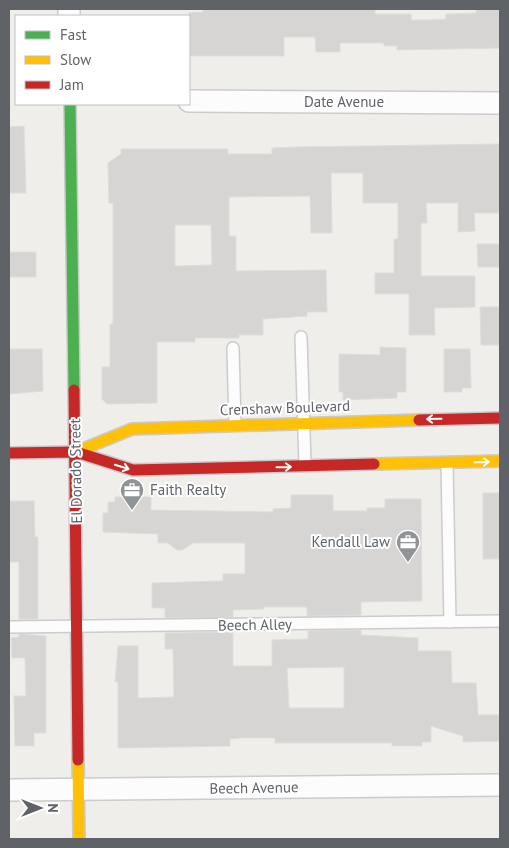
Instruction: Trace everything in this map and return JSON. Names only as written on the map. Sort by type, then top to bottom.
[{"type":"main road","name":"El Dorado Street","points":[[70,105],[76,452],[78,839]]},
{"type":"main road","name":"Crenshaw Boulevard","points":[[76,452],[132,429],[304,422],[500,418]]},
{"type":"main road","name":"Crenshaw Boulevard","points":[[9,453],[76,452],[133,470],[500,461]]},
{"type":"street","name":"Date Avenue","points":[[190,102],[500,103]]},
{"type":"street","name":"Beech Avenue","points":[[9,790],[500,786]]},
{"type":"lane","points":[[301,337],[305,467]]},
{"type":"lane","points":[[233,348],[234,425]]},
{"type":"lane","points":[[447,463],[450,622]]},
{"type":"lane","name":"Beech Alley","points":[[9,627],[500,621]]},
{"type":"building","points":[[203,9],[375,9],[375,14],[411,14],[411,20],[430,20],[446,19],[446,14],[476,13],[476,9],[500,9],[500,48],[397,50],[397,46],[384,46],[384,43],[340,43],[340,52],[316,52],[315,37],[284,37],[284,56],[190,56],[189,13],[203,12]]},
{"type":"building","points":[[24,126],[26,193],[9,193],[9,127]]},
{"type":"building","points":[[500,144],[500,213],[474,213],[475,231],[458,232],[458,203],[426,203],[427,223],[421,223],[421,276],[475,276],[475,307],[434,308],[435,335],[409,335],[409,294],[375,294],[375,273],[394,273],[394,239],[398,239],[398,203],[363,203],[363,173],[331,173],[332,233],[311,233],[310,196],[229,197],[229,236],[236,236],[236,271],[326,270],[327,312],[307,312],[307,316],[263,319],[263,335],[239,335],[239,338],[195,338],[195,342],[157,342],[157,403],[107,404],[102,399],[102,367],[110,367],[110,324],[113,324],[113,203],[109,203],[108,163],[121,154],[121,149],[228,149],[228,154],[272,154],[272,148]],"holes":[[[175,225],[211,225],[212,265],[175,266]]]},
{"type":"building","points":[[477,244],[500,244],[500,267],[478,267]]},
{"type":"building","points":[[9,252],[36,252],[36,277],[9,277]]},
{"type":"building","points":[[480,307],[500,307],[500,345],[481,345]]},
{"type":"building","points":[[380,347],[406,348],[406,392],[397,392],[397,398],[343,400],[343,392],[339,392],[339,354],[380,355]]},
{"type":"building","points":[[9,349],[42,349],[43,391],[9,394]]},
{"type":"building","points":[[444,349],[470,349],[471,388],[462,388],[462,392],[444,392]]},
{"type":"building","points":[[483,493],[500,493],[500,559],[483,559]]},
{"type":"building","points":[[291,495],[333,495],[333,511],[367,511],[367,508],[385,508],[385,499],[421,499],[422,601],[361,602],[361,615],[307,616],[307,607],[264,607],[264,609],[233,610],[233,617],[165,618],[165,608],[152,608],[152,583],[223,581],[223,574],[245,574],[245,543],[193,543],[182,550],[177,550],[168,543],[158,543],[158,534],[103,532],[103,513],[108,513],[108,502],[115,502],[115,497],[151,497],[151,510],[273,512],[273,509],[291,508]]},
{"type":"building","points":[[9,501],[34,501],[35,537],[38,537],[38,619],[19,619],[19,562],[9,562]]},
{"type":"building","points":[[361,630],[361,635],[418,638],[418,651],[451,651],[452,683],[476,683],[478,715],[500,715],[500,741],[463,742],[463,736],[431,726],[431,742],[422,742],[422,746],[392,746],[392,743],[275,743],[275,738],[240,738],[230,739],[230,746],[118,748],[118,682],[115,682],[118,646],[138,646],[138,698],[174,697],[173,649],[165,649],[165,633],[233,632],[233,666],[272,666],[272,640],[308,639],[308,631]],"holes":[[[344,667],[344,708],[289,708],[287,668]]]},
{"type":"building","points":[[19,634],[46,636],[46,733],[34,733],[34,746],[15,746],[14,696],[26,696],[25,658],[12,658],[11,638],[19,637]]},
{"type":"traffic: fast","points":[[70,105],[74,390]]},
{"type":"traffic: slow","points":[[76,452],[132,429],[419,420]]},
{"type":"traffic: slow","points":[[374,464],[500,461]]},
{"type":"traffic: slow","points":[[78,760],[79,839]]},
{"type":"traffic: jam","points":[[74,390],[78,760]]},
{"type":"traffic: jam","points":[[419,420],[500,418]]},
{"type":"traffic: jam","points":[[9,453],[76,452],[133,470],[374,464]]},
{"type":"place","name":"Faith Realty","points":[[132,511]]},
{"type":"place","name":"Kendall Law","points":[[408,563]]}]
